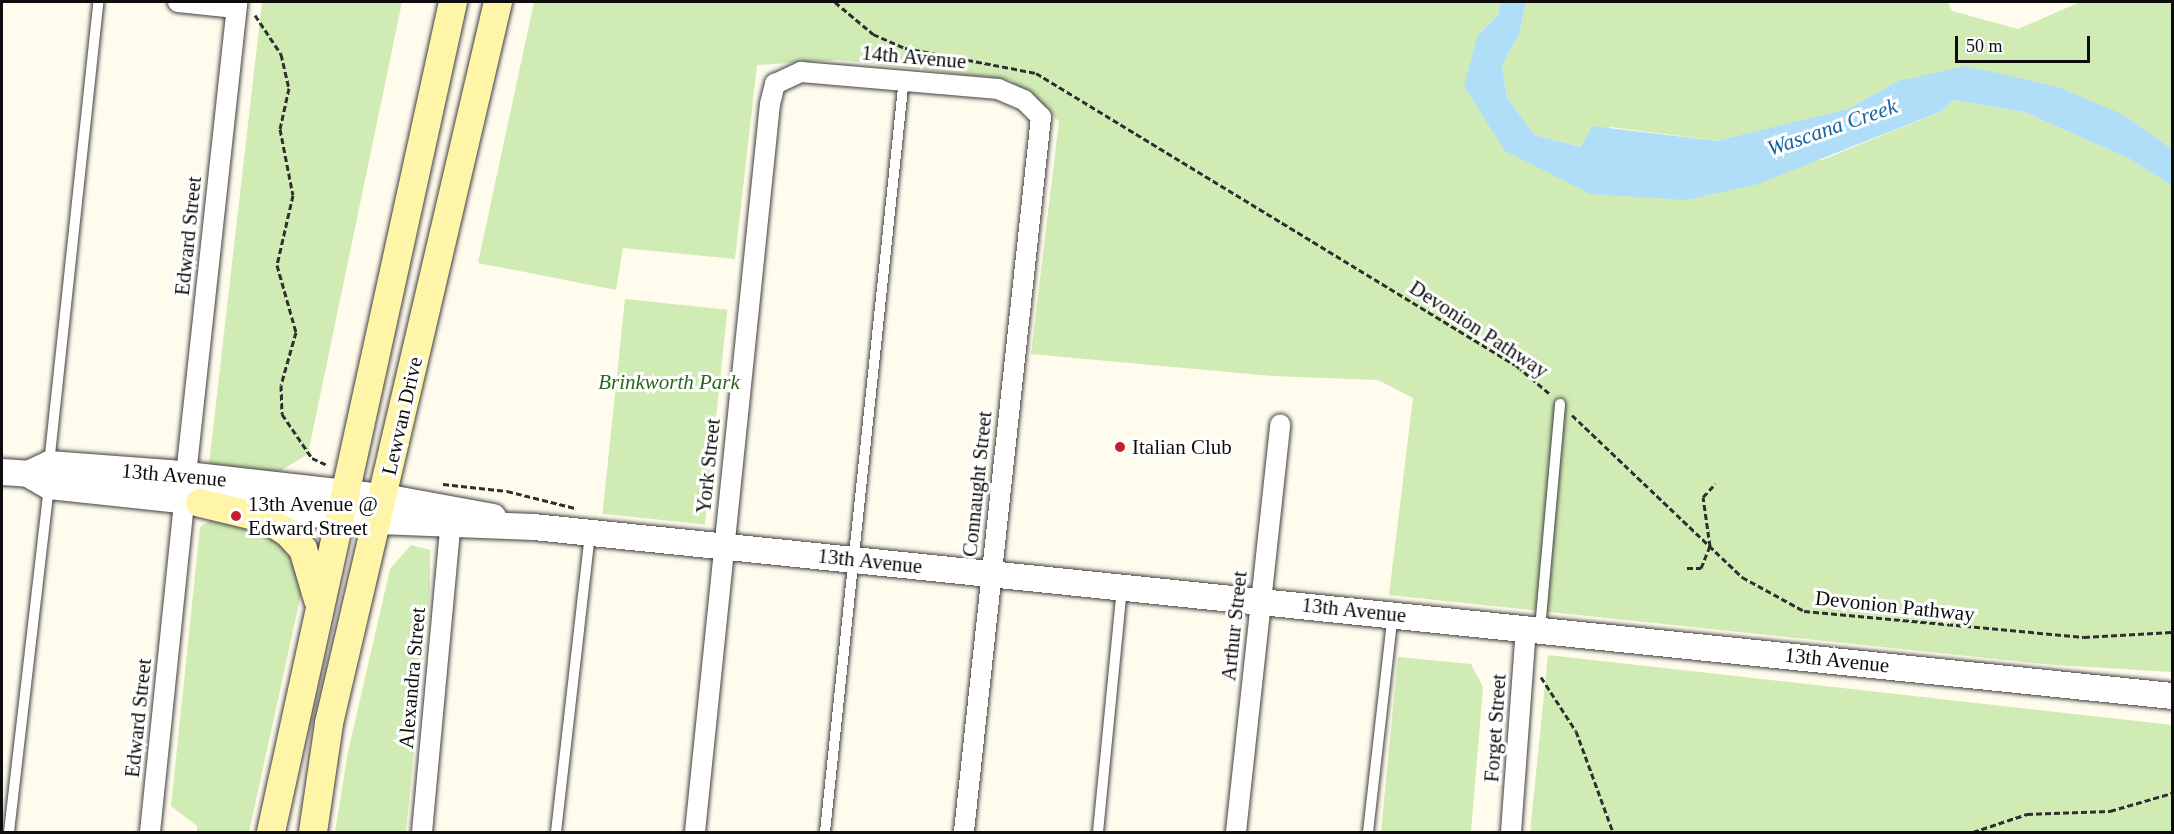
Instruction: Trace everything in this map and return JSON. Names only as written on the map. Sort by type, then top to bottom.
[{"type":"main road","name":"Lewvan Drive","points":[[271,832],[453,2]]},
{"type":"main road","name":"Lewvan Drive","points":[[313,832],[329,723],[498,2]]},
{"type":"main road","points":[[192,502],[266,519],[288,533],[303,549],[319,609]]},
{"type":"street","points":[[178,2],[236,5]]},
{"type":"street","name":"Edward Street","points":[[186,475],[236,5]]},
{"type":"street","name":"14th Avenue","points":[[770,104],[775,84],[785,75],[904,78],[998,89],[1024,100],[1041,117],[1040,141]]},
{"type":"street","name":"York Street","points":[[695,832],[770,104]]},
{"type":"street","name":"Connaught Street","points":[[964,832],[1040,141]]},
{"type":"street","name":"Arthur Street","points":[[1236,832],[1280,424]]},
{"type":"street","name":"13th Avenue","points":[[2,472],[42,475],[186,475],[342,504],[534,527]]},
{"type":"street","name":"13th Avenue","points":[[42,475],[192,502],[342,504]]},
{"type":"street","name":"Edward Street","points":[[150,832],[192,502]]},
{"type":"street","name":"13th Avenue","points":[[381,509],[450,528],[534,527],[587,521],[723,546],[1533,628],[2172,696]]},
{"type":"street","name":"Alexandra Street","points":[[422,832],[450,528]]},
{"type":"street","name":"Forget Street","points":[[1511,832],[1533,628]]},
{"type":"lane","points":[[9,832],[42,475],[98,2]]},
{"type":"lane","points":[[825,832],[851,559],[904,78]]},
{"type":"lane","points":[[1533,628],[1560,404]]},
{"type":"lane","points":[[556,832],[587,521]]},
{"type":"lane","points":[[1098,832],[1123,586]]},
{"type":"lane","points":[[1368,832],[1393,614]]},
{"type":"path","name":"Devonion Pathway","points":[[835,2],[873,34],[905,48],[1036,73],[1517,366],[1710,546],[1764,593],[1804,611],[2084,637],[2172,632]]},
{"type":"path","points":[[236,5],[263,24],[286,71],[280,138],[293,195],[277,265],[296,332],[280,396],[286,423],[312,458],[324,464]]},
{"type":"path","points":[[433,483],[507,491],[587,521]]},
{"type":"path","points":[[1687,568],[1701,568],[1710,546],[1703,497],[1714,484]]},
{"type":"path","points":[[1540,670],[1576,731],[1613,832]]},
{"type":"path","points":[[1973,832],[2027,814],[2110,810],[2172,793]]},
{"type":"green space","points":[[262,2],[402,2],[308,454],[275,474],[209,464]]},
{"type":"green space","points":[[534,2],[1500,2],[1499,14],[1478,35],[1505,151],[1822,160],[1942,111],[1953,100],[2024,112],[2128,158],[2172,186],[2172,672],[2054,665],[1389,595],[1413,398],[1378,380],[1272,376],[1031,354],[1059,121],[1011,80],[839,60],[757,65],[735,259],[623,248],[616,290],[478,263]]},
{"type":"green space","points":[[1526,2],[1948,2],[1952,11],[2018,29],[2080,2],[2172,2],[2172,149],[2124,115],[1898,81],[1848,109],[1770,131],[1717,141],[1610,127],[1581,147],[1535,135],[1507,98],[1502,65],[1519,34]]},
{"type":"green space","name":"Brinkworth Park","points":[[625,299],[727,310],[705,525],[602,514]]},
{"type":"green space","points":[[215,518],[261,529],[293,554],[303,585],[249,832],[197,832],[197,826],[171,806],[200,527]]},
{"type":"green space","points":[[411,545],[430,550],[430,591],[406,832],[335,832],[348,752],[390,569]]},
{"type":"green space","points":[[1548,655],[2172,725],[2172,832],[1530,832]]},
{"type":"green space","points":[[1398,657],[1471,664],[1483,687],[1471,832],[1381,832]]},
{"type":"water","name":"Wascana Creek","points":[[1500,2],[1526,2],[1519,34],[1502,65],[1507,98],[1535,135],[1581,147],[1592,126],[1717,141],[1848,109],[1898,81],[1966,66],[2058,87],[2124,115],[2172,149],[2172,186],[2128,158],[2024,112],[1953,100],[1942,111],[1758,184],[1686,200],[1590,194],[1505,151],[1464,86],[1478,35],[1499,14]]},
{"type":"place","name":"Italian Club","points":[[1120,447]]},
{"type":"place","name":"13th Avenue @ Edward Street","points":[[236,516]]}]
